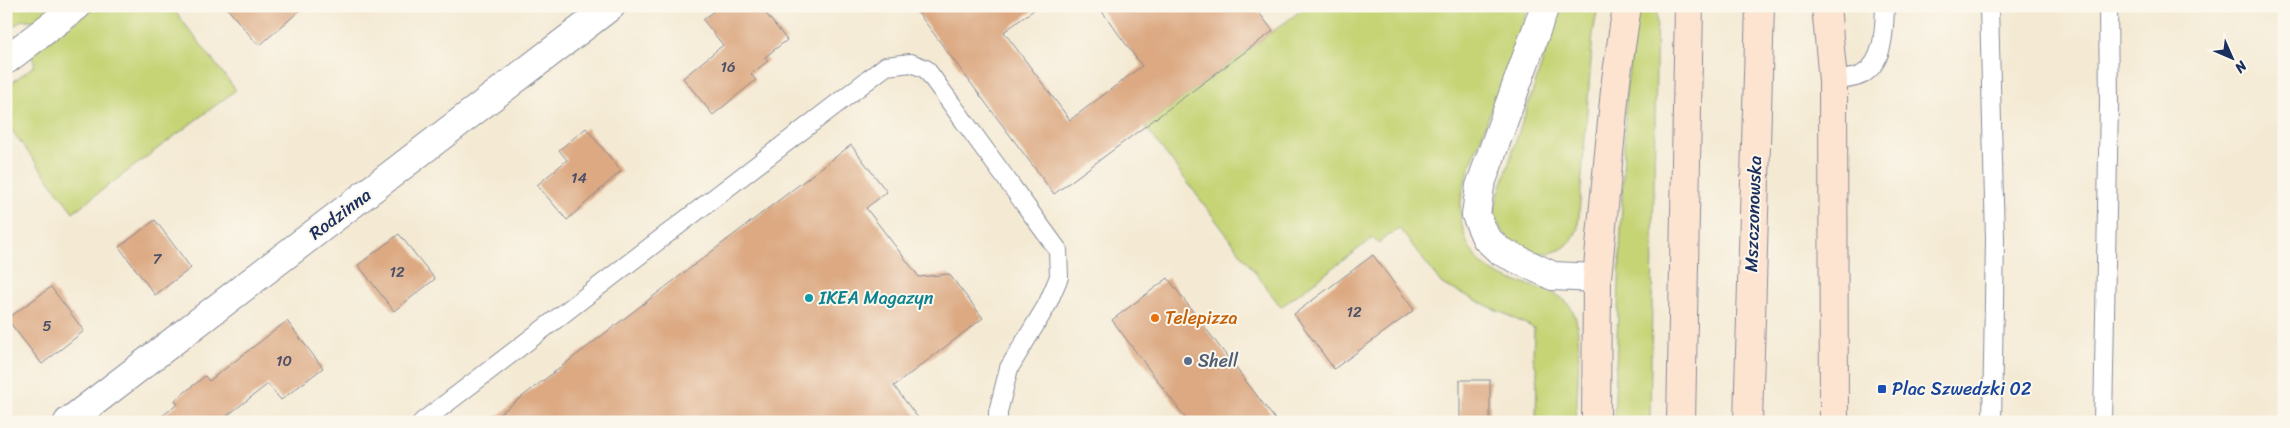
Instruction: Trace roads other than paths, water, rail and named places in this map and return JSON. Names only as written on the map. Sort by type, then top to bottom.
[{"type":"main road","points":[[1596,422],[1597,278],[1616,80],[1627,6]]},
{"type":"main road","points":[[1681,422],[1689,6]]},
{"type":"main road","name":"Mszczonowska","points":[[1748,422],[1760,6]]},
{"type":"main road","points":[[1826,6],[1833,81],[1834,422]]},
{"type":"street","points":[[6,60],[78,6]]},
{"type":"street","name":"Rodzinna","points":[[68,422],[611,6]]},
{"type":"street","points":[[1545,6],[1480,186],[1476,215],[1486,238],[1500,251],[1553,276],[1597,278]]},
{"type":"lane","points":[[1833,81],[1863,75],[1871,68],[1879,54],[1884,36],[1885,6]]},
{"type":"lane","points":[[1989,6],[1996,239],[1992,422]]},
{"type":"lane","points":[[2103,422],[2105,238],[2109,131],[2108,6]]},
{"type":"lane","points":[[422,422],[886,66],[910,63],[926,69],[1058,250],[1059,277],[1047,305],[1009,368],[998,412],[998,422]]},
{"type":"place","name":"IKEA Magazyn","points":[[809,298]]},
{"type":"place","name":"Telepizza","points":[[1155,318]]},
{"type":"place","name":"Shell","points":[[1188,361]]},
{"type":"place","name":"Plac Szwedzki 02","points":[[1882,389]]}]
